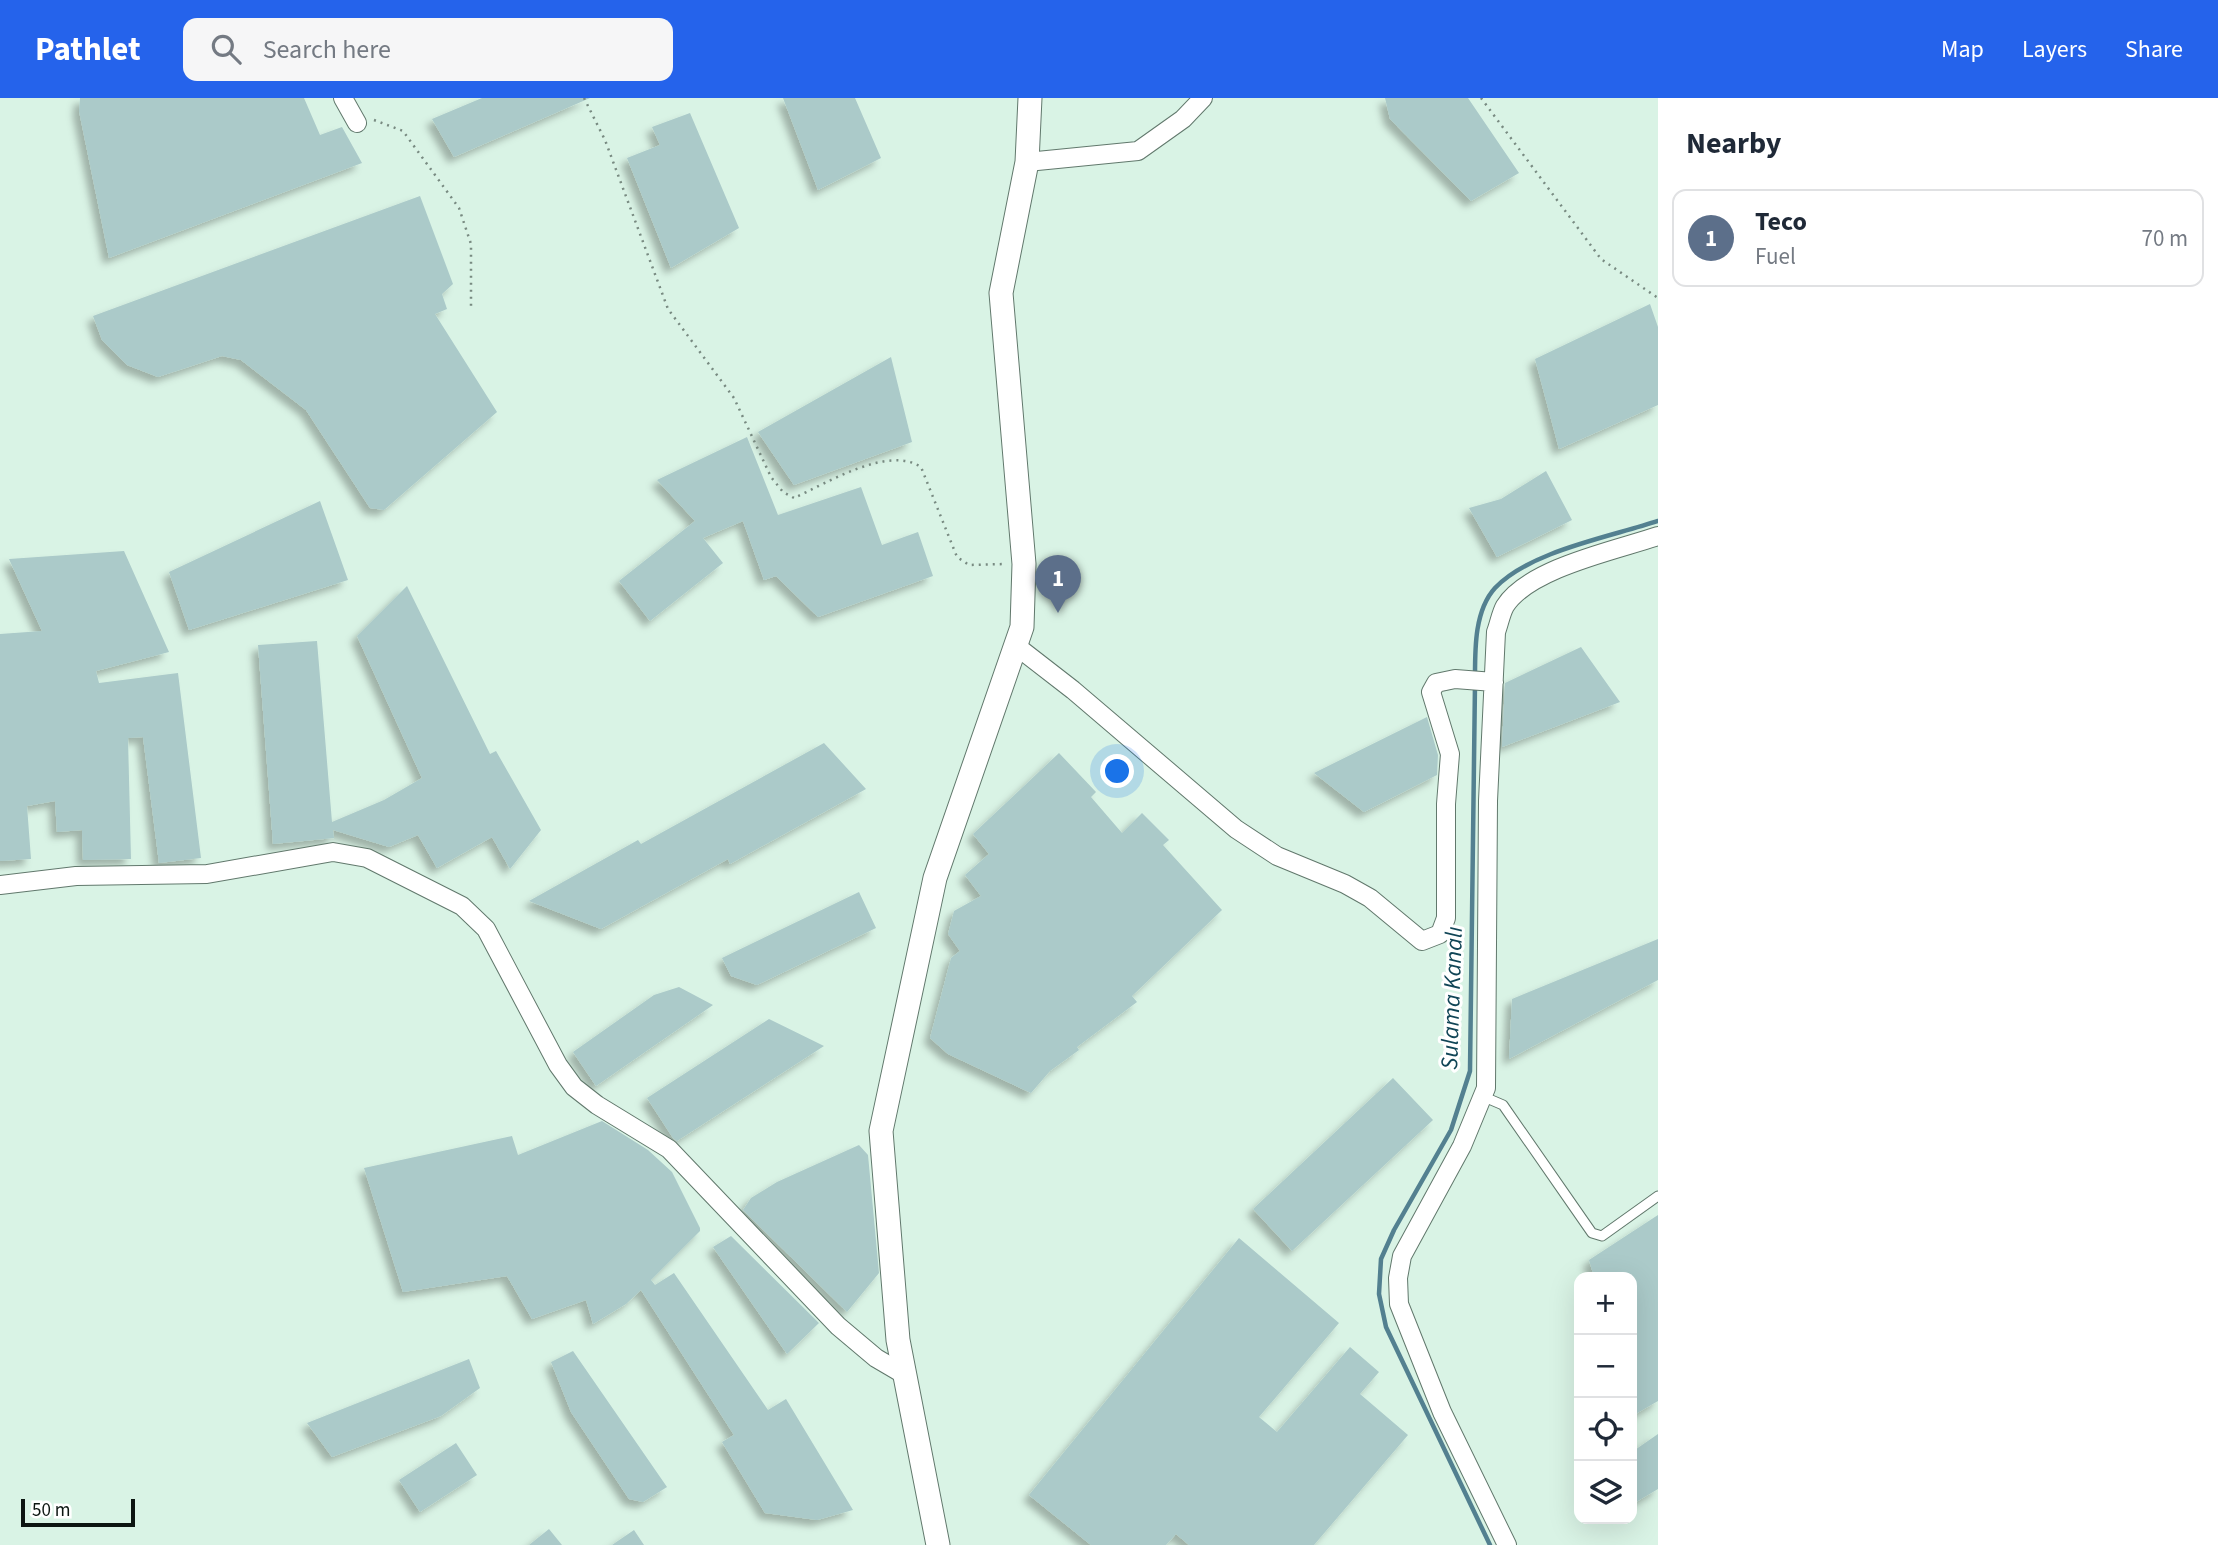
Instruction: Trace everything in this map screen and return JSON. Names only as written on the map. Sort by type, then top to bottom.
[{"type":"street","points":[[343,98],[357,123]]},
{"type":"street","points":[[938,1545],[898,1340],[881,1131],[935,878],[1021,627],[1024,564],[1002,293],[1027,162],[1030,98]]},
{"type":"street","points":[[1027,162],[1138,150],[1183,119],[1203,98]]},
{"type":"street","points":[[1507,1545],[1442,1412],[1399,1304],[1398,1278],[1402,1256],[1462,1146],[1486,1088],[1488,801],[1481,681],[1505,606],[1525,587],[1559,569],[1658,536]]},
{"type":"street","points":[[1015,645],[1073,690],[1236,830],[1277,856],[1345,884],[1370,898],[1422,941],[1440,934],[1446,918],[1446,804],[1450,754],[1431,692],[1436,683],[1481,681]]},
{"type":"street","points":[[0,885],[76,876],[207,874],[333,852],[367,858],[462,906],[486,929],[558,1065],[574,1087],[597,1105],[668,1149],[838,1326],[876,1357],[905,1375]]},
{"type":"lane","points":[[1482,1096],[1503,1105],[1592,1233],[1602,1236],[1658,1196]]},
{"type":"path","points":[[584,98],[605,140],[668,309],[734,398],[771,477],[783,492],[794,498],[872,464],[896,458],[912,461],[921,467],[957,557],[969,565],[1024,564]]},
{"type":"path","points":[[1481,98],[1601,259],[1658,298]]},
{"type":"path","points":[[357,123],[379,120],[403,131],[459,208],[471,244],[471,307]]},
{"type":"building","points":[[80,98],[304,98],[320,135],[342,127],[362,163],[109,258],[79,111]]},
{"type":"building","points":[[482,98],[590,98],[454,157],[432,119]]},
{"type":"building","points":[[783,98],[855,98],[881,158],[818,190]]},
{"type":"building","points":[[1385,98],[1468,98],[1519,173],[1471,201],[1390,119]]},
{"type":"building","points":[[690,113],[739,228],[671,268],[627,158],[660,145],[652,127]]},
{"type":"building","points":[[420,196],[453,284],[442,294],[447,309],[435,314],[497,412],[384,510],[370,508],[306,410],[241,360],[222,356],[158,377],[127,365],[102,340],[93,316]]},
{"type":"building","points":[[1650,304],[1658,327],[1658,405],[1559,449],[1535,359]]},
{"type":"building","points":[[891,357],[912,442],[794,485],[758,432]]},
{"type":"building","points":[[747,437],[778,515],[861,487],[882,545],[918,532],[933,576],[818,617],[776,576],[764,580],[743,521],[703,538],[723,563],[650,621],[619,581],[695,521],[657,480]]},
{"type":"building","points":[[1546,471],[1572,520],[1497,557],[1469,508],[1501,499]]},
{"type":"building","points":[[320,501],[348,580],[189,630],[169,572]]},
{"type":"building","points":[[124,551],[169,652],[96,671],[99,683],[178,673],[201,858],[159,863],[143,737],[128,738],[131,859],[83,860],[82,830],[57,832],[55,801],[27,806],[31,859],[0,861],[0,634],[42,631],[9,559]]},
{"type":"building","points":[[407,586],[490,754],[496,751],[541,830],[510,869],[492,837],[437,868],[418,835],[389,847],[333,830],[334,838],[273,844],[258,645],[317,641],[332,822],[384,800],[422,778],[357,636]]},
{"type":"building","points":[[1581,647],[1620,702],[1502,747],[1505,683]]},
{"type":"building","points":[[1427,717],[1438,755],[1437,775],[1364,812],[1314,773]]},
{"type":"building","points":[[824,743],[866,789],[730,864],[728,859],[601,929],[529,901],[638,840],[641,844]]},
{"type":"building","points":[[1059,753],[1096,792],[1091,797],[1122,833],[1142,813],[1169,840],[1163,845],[1222,910],[1132,996],[1137,1002],[1077,1047],[1079,1050],[1050,1071],[1031,1093],[948,1054],[930,1038],[951,958],[960,951],[948,934],[954,911],[981,896],[965,875],[989,854],[973,834]]},
{"type":"building","points":[[859,892],[876,928],[757,985],[731,976],[722,958]]},
{"type":"building","points":[[1658,939],[1658,980],[1509,1059],[1512,999]]},
{"type":"building","points":[[679,987],[713,1005],[596,1086],[573,1052],[654,995]]},
{"type":"building","points":[[769,1019],[824,1046],[677,1141],[673,1138],[647,1098]]},
{"type":"building","points":[[1393,1078],[1433,1120],[1292,1251],[1253,1209]]},
{"type":"building","points":[[602,1121],[648,1150],[672,1172],[700,1228],[651,1280],[655,1285],[674,1273],[768,1410],[786,1399],[853,1510],[817,1520],[765,1513],[722,1442],[734,1435],[641,1290],[626,1304],[593,1324],[586,1300],[532,1319],[507,1276],[403,1292],[364,1168],[512,1136],[518,1155]]},
{"type":"building","points":[[859,1145],[868,1155],[879,1273],[847,1312],[743,1210],[751,1198],[777,1182]]},
{"type":"building","points":[[1658,1215],[1658,1401],[1637,1413],[1637,1272],[1593,1272],[1589,1260]]},
{"type":"building","points":[[731,1236],[819,1323],[787,1354],[713,1247]]},
{"type":"building","points":[[1239,1238],[1339,1323],[1259,1417],[1277,1432],[1350,1347],[1379,1372],[1360,1394],[1408,1435],[1314,1545],[1189,1545],[1176,1534],[1166,1545],[1091,1545],[1029,1495]]},
{"type":"building","points":[[573,1351],[667,1487],[643,1502],[629,1499],[571,1412],[551,1362]]},
{"type":"building","points":[[469,1359],[480,1388],[441,1416],[332,1457],[307,1423]]},
{"type":"building","points":[[1658,1434],[1658,1489],[1637,1501],[1637,1461],[1637,1449]]},
{"type":"building","points":[[456,1443],[477,1475],[420,1512],[399,1480]]},
{"type":"building","points":[[549,1529],[562,1545],[529,1545]]},
{"type":"building","points":[[634,1530],[644,1545],[612,1545]]},
{"type":"waterway","name":"Sulama Kanalı","points":[[1475,675],[1475,653],[1483,607],[1495,588],[1510,575],[1549,555],[1658,521]]},
{"type":"waterway","name":"Sulama Kanalı","points":[[1475,684],[1470,1071],[1451,1130],[1394,1230],[1381,1259],[1379,1294],[1386,1327],[1490,1545]]},
{"type":"place","name":"Teco","points":[[1058,613]]}]
